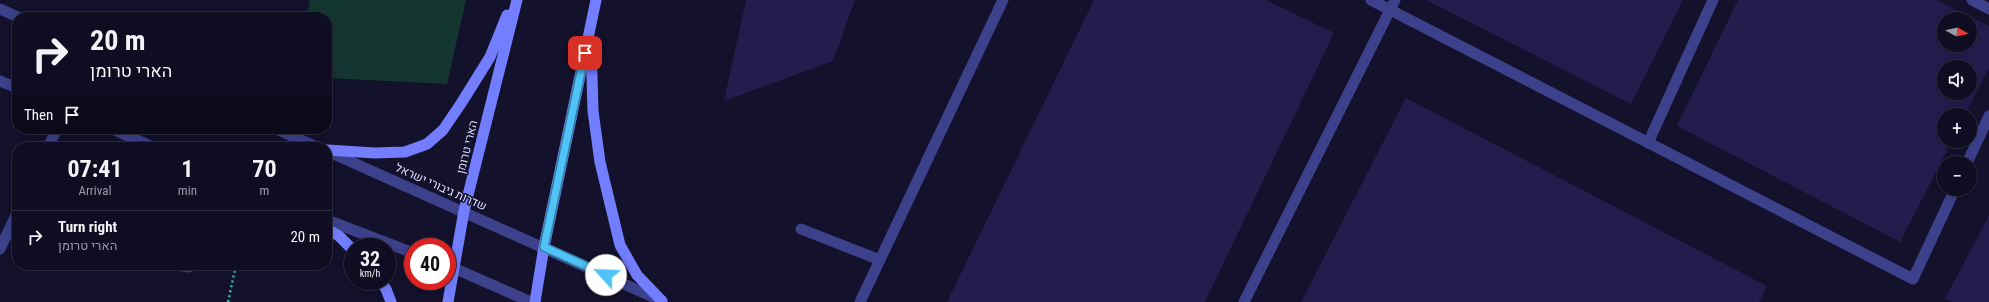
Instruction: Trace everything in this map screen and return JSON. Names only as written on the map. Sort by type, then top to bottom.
[{"type":"main road","points":[[332,151],[404,152],[427,144],[444,130],[490,57],[514,0]]},
{"type":"main road","name":"הארי טרומן","points":[[456,246],[517,0]]},
{"type":"main road","points":[[535,302],[544,247],[596,0]]},
{"type":"main road","points":[[591,23],[592,111],[600,162],[609,205],[620,245],[638,275],[663,302]]},
{"type":"main road","points":[[332,232],[344,241]]},
{"type":"main road","points":[[386,290],[391,302]]},
{"type":"main road","name":"הארי טרומן","points":[[448,302],[449,290]]},
{"type":"street","points":[[860,302],[1003,0]]},
{"type":"street","points":[[1371,0],[1393,5],[1648,143],[1913,279],[1952,196]]},
{"type":"street","points":[[1648,143],[1713,0]]},
{"type":"street","points":[[1972,0],[1989,9]]},
{"type":"street","points":[[1244,302],[1393,5]]},
{"type":"street","points":[[0,9],[12,14]]},
{"type":"street","points":[[0,81],[12,86]]},
{"type":"street","points":[[1970,156],[1989,116]]},
{"type":"street","points":[[124,134],[142,142]]},
{"type":"street","points":[[287,134],[306,142]]},
{"type":"street","name":"שדרות גיבורי ישראל","points":[[332,153],[544,247],[663,302]]},
{"type":"street","points":[[332,222],[404,250]]},
{"type":"street","points":[[0,249],[12,224]]},
{"type":"street","points":[[801,229],[880,260]]},
{"type":"street","points":[[456,269],[531,302]]},
{"type":"path","points":[[228,302],[235,270]]},
{"type":"green space","points":[[310,0],[466,0],[447,84],[332,78],[332,12],[308,12]]},
{"type":"building","points":[[746,0],[855,0],[833,61],[724,101]]},
{"type":"building","points":[[1094,0],[1266,0],[1334,33],[1205,302],[947,302]]},
{"type":"building","points":[[1426,0],[1683,0],[1631,104]]},
{"type":"building","points":[[1738,0],[1936,0],[1960,12],[1937,12],[1937,52],[1977,52],[1977,20],[1989,26],[1989,68],[1977,92],[1977,60],[1937,60],[1937,100],[1973,100],[1969,108],[1937,108],[1937,148],[1948,148],[1944,156],[1937,156],[1937,170],[1900,242],[1677,126]]},
{"type":"building","points":[[1406,98],[1767,286],[1759,302],[1301,302]]},
{"type":"building","points":[[1989,215],[1989,302],[1952,302],[1945,299]]},
{"type":"route","points":[[585,53],[544,247],[606,275]]}]
